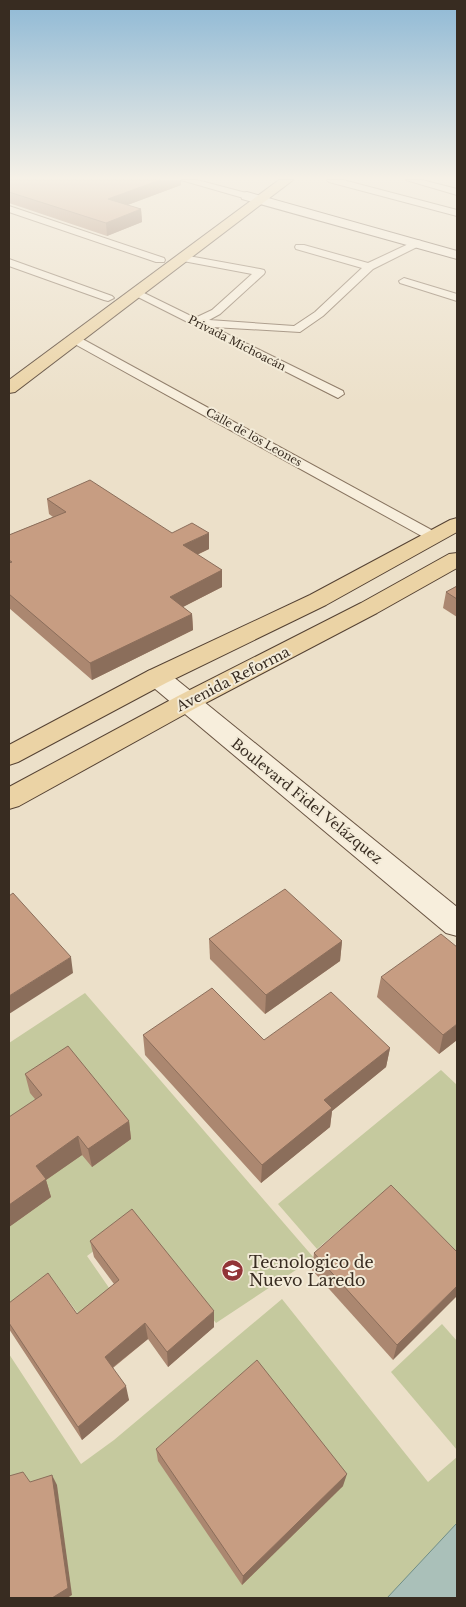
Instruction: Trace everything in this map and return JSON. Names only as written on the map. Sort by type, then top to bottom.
[{"type":"main road","points":[[24,358],[168,255]]},
{"type":"main road","points":[[9,388],[187,255]]},
{"type":"main road","points":[[9,756],[157,677],[318,600],[457,524]]},
{"type":"main road","name":"Avenida Reforma","points":[[9,799],[187,702],[369,608],[457,559]]},
{"type":"street","points":[[145,255],[160,260]]},
{"type":"street","points":[[328,255],[369,267]]},
{"type":"street","points":[[197,322],[296,330],[320,314],[369,267],[393,255]]},
{"type":"street","points":[[183,258],[260,272],[216,312],[197,322]]},
{"type":"street","points":[[9,262],[108,298]]},
{"type":"street","points":[[404,281],[457,298]]},
{"type":"street","name":"Privada Michoacán","points":[[136,293],[338,394]]},
{"type":"street","name":"Calle de los Leones","points":[[75,339],[432,536]]},
{"type":"street","name":"Boulevard Fidel Velázquez","points":[[157,677],[457,924]]},
{"type":"green space","points":[[85,993],[314,1258],[216,1323],[134,1221],[87,1256],[114,1295],[82,1319],[52,1279],[9,1310],[9,1043]]},
{"type":"green space","points":[[441,1070],[457,1085],[457,1258],[389,1188],[317,1249],[278,1204]]},
{"type":"green space","points":[[282,1299],[428,1482],[457,1457],[457,1528],[396,1598],[9,1598],[9,1354],[81,1464],[114,1440]]},
{"type":"green space","points":[[442,1324],[457,1341],[457,1450],[391,1372]]},
{"type":"water","points":[[457,1523],[457,1598],[387,1598]]},
{"type":"building","points":[[90,480],[172,533],[192,523],[209,533],[183,545],[222,570],[170,597],[192,614],[90,663],[9,594],[9,563],[12,562],[9,560],[9,535],[66,512],[47,499]]},
{"type":"building","points":[[457,586],[457,599],[446,592]]},
{"type":"building","points":[[285,889],[342,941],[266,995],[209,939]]},
{"type":"building","points":[[13,893],[71,957],[9,996],[9,896]]},
{"type":"building","points":[[441,934],[457,947],[457,1024],[443,1035],[381,977]]},
{"type":"building","points":[[212,988],[264,1040],[331,992],[390,1048],[324,1100],[332,1108],[262,1165],[143,1035]]},
{"type":"building","points":[[68,1046],[129,1121],[88,1149],[78,1136],[36,1166],[46,1179],[9,1205],[9,1117],[42,1095],[25,1074]]},
{"type":"building","points":[[391,1185],[457,1252],[457,1286],[397,1345],[314,1253]]},
{"type":"building","points":[[132,1209],[214,1311],[167,1352],[145,1323],[105,1357],[126,1386],[78,1427],[9,1323],[9,1303],[48,1273],[77,1314],[119,1280],[90,1241]]},
{"type":"building","points":[[257,1360],[347,1474],[243,1576],[156,1449]]},
{"type":"building","points":[[23,1472],[30,1482],[52,1475],[68,1588],[52,1598],[9,1598],[9,1476]]},
{"type":"place","name":"Tecnologico de Nuevo Laredo","points":[[233,1271]]}]
